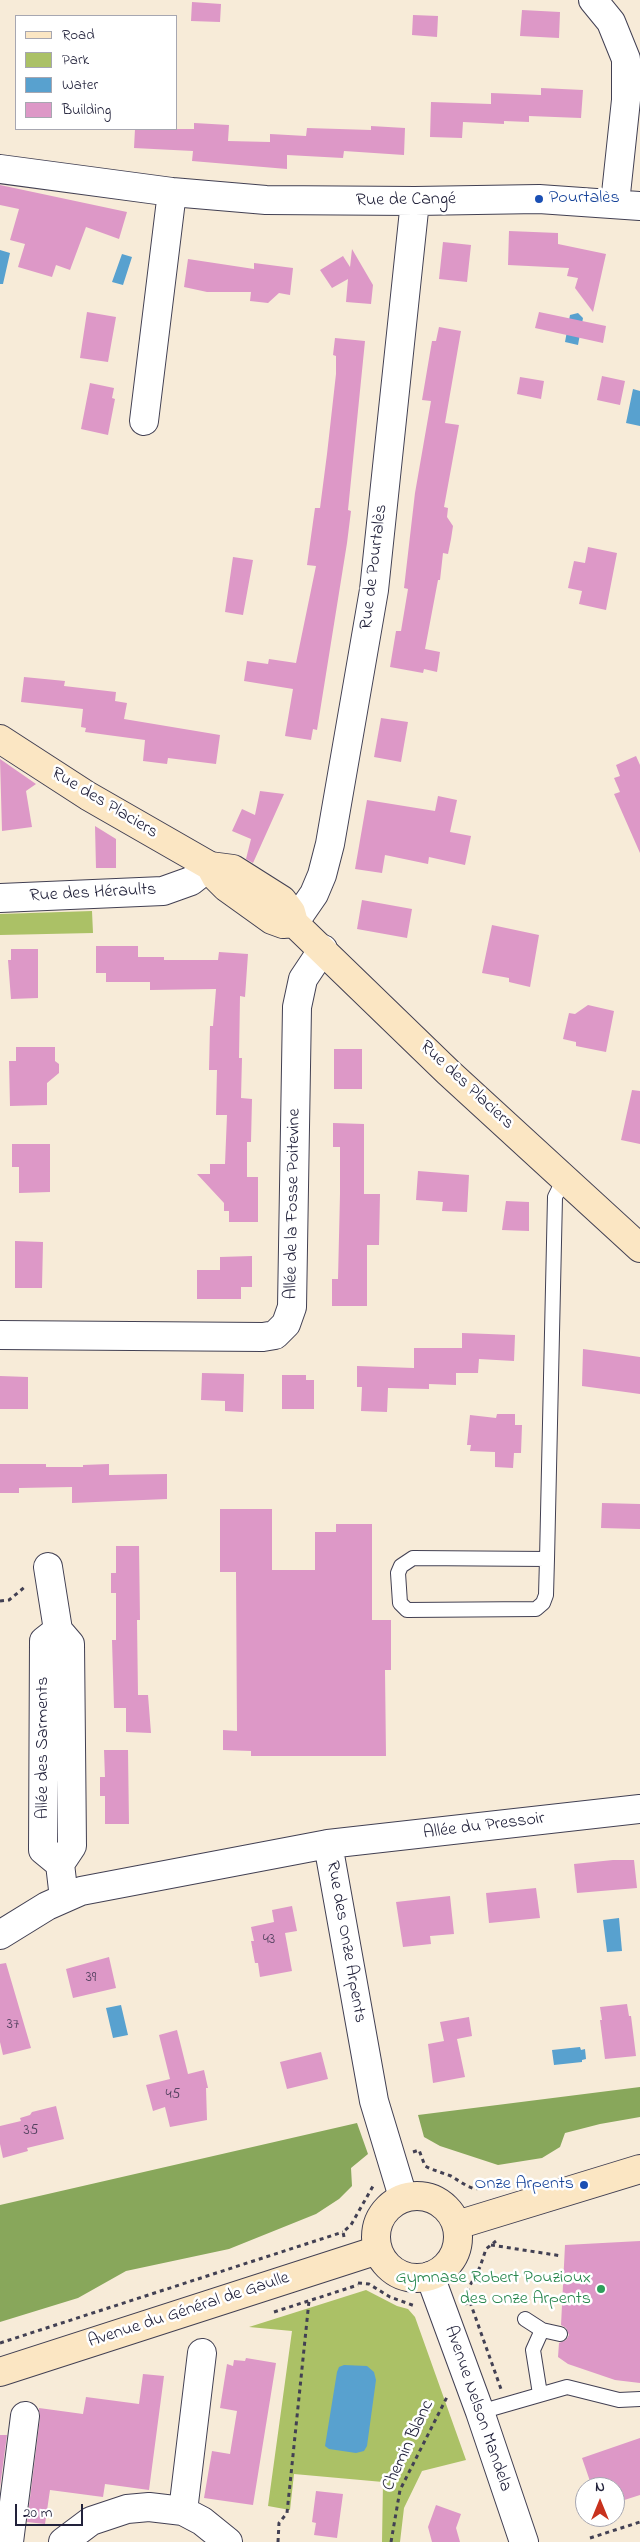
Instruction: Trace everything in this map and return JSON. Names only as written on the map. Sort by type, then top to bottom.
[{"type":"street","points":[[593,0],[611,22],[626,59],[627,205]]},
{"type":"street","name":"Rue de Cangé","points":[[0,169],[172,192],[266,200],[415,202],[539,199],[627,205]]},
{"type":"street","points":[[144,421],[172,192]]},
{"type":"street","name":"Rue de Pourtalès","points":[[294,923],[314,894],[322,875],[330,844],[372,599],[415,202]]},
{"type":"street","name":"Rue des Placiers","points":[[0,739],[88,796],[210,866],[233,868],[282,900],[291,912],[294,923],[448,1072],[565,1177],[640,1248]]},
{"type":"street","name":"Rue des Héraults","points":[[0,898],[163,891],[191,881],[210,866]]},
{"type":"street","name":"Allée de la Fosse Poitevine","points":[[0,1335],[263,1337],[275,1334],[286,1324],[292,1307],[297,1006],[303,978],[323,949]]},
{"type":"street","name":"Allée des Sarments","points":[[48,1567],[58,1630],[70,1644],[72,1846],[60,1864],[64,1898]]},
{"type":"street","name":"Allée du Pressoir","points":[[328,1844],[640,1809]]},
{"type":"street","name":"Rue des Onze Arpents","points":[[0,1935],[64,1898],[102,1886],[328,1844],[374,2101],[403,2197]]},
{"type":"street","points":[[457,2225],[640,2168]]},
{"type":"street","points":[[420,2195],[436,2199],[449,2210],[457,2225],[459,2240],[454,2256],[444,2268],[430,2276],[418,2278],[405,2276],[384,2262],[378,2250],[376,2234],[380,2219],[390,2206],[403,2197],[420,2195]]},
{"type":"street","name":"Avenue du Général de Gaulle","points":[[0,2372],[378,2250]]},
{"type":"street","name":"Avenue Nelson Mandela","points":[[430,2276],[480,2412],[521,2541]]},
{"type":"street","points":[[183,2511],[202,2353]]},
{"type":"street","points":[[9,2542],[25,2416]]},
{"type":"street","points":[[62,2542],[91,2521],[127,2509],[149,2507],[183,2511],[202,2520],[228,2542]]},
{"type":"lane","points":[[547,1559],[413,1558],[401,1566],[398,1573],[400,1602],[407,1610],[536,1609],[543,1603],[546,1595],[547,1559],[555,1197],[565,1177]]},
{"type":"lane","points":[[525,2319],[542,2330],[560,2334]]},
{"type":"lane","points":[[540,2394],[533,2350],[542,2330]]},
{"type":"lane","points":[[480,2412],[568,2387],[619,2400],[640,2400]]},
{"type":"path","points":[[410,2153],[418,2150],[425,2166],[451,2176],[467,2186],[474,2189],[486,2187]]},
{"type":"path","points":[[346,2246],[342,2232],[351,2225],[373,2186],[373,2178]]},
{"type":"path","name":"Avenue du Général de Gaulle","points":[[0,2342],[342,2232]]},
{"type":"path","points":[[463,2305],[470,2302],[467,2291],[480,2267],[486,2249],[503,2238]]},
{"type":"path","points":[[490,2245],[562,2256]]},
{"type":"path","points":[[356,2279],[358,2285],[369,2284],[390,2297],[414,2306],[420,2312]]},
{"type":"path","points":[[278,2542],[279,2523],[287,2513],[309,2301]]},
{"type":"path","name":"Avenue Nelson Mandela","points":[[470,2302],[501,2388]]},
{"type":"path","name":"Chemin Blanc","points":[[391,2542],[400,2490],[449,2392]]},
{"type":"path","points":[[590,2538],[640,2522]]},
{"type":"green space","points":[[92,911],[93,933],[0,935],[0,914]]},
{"type":"green space","points":[[640,2087],[640,2117],[565,2133],[560,2147],[542,2158],[498,2165],[440,2146],[424,2137],[418,2115]]},
{"type":"green space","points":[[357,2123],[368,2154],[351,2168],[352,2186],[339,2199],[316,2214],[229,2249],[126,2271],[78,2298],[0,2322],[0,2205]]},
{"type":"green space","points":[[366,2290],[397,2306],[408,2309],[415,2317],[466,2460],[422,2471],[404,2508],[400,2542],[382,2542],[383,2482],[294,2474],[290,2510],[268,2506],[292,2331],[249,2327]]},
{"type":"water","points":[[0,250],[10,253],[3,284],[0,284]]},
{"type":"water","points":[[122,254],[132,257],[123,285],[112,282]]},
{"type":"water","points":[[578,313],[583,318],[578,345],[565,342],[570,315]]},
{"type":"water","points":[[633,389],[640,391],[640,426],[626,423]]},
{"type":"water","points":[[619,1918],[622,1951],[607,1952],[603,1920]]},
{"type":"water","points":[[121,2005],[128,2035],[113,2038],[106,2008]]},
{"type":"water","points":[[580,2047],[581,2050],[585,2049],[586,2059],[582,2060],[582,2062],[554,2065],[552,2050]]},
{"type":"water","points":[[344,2365],[367,2366],[374,2372],[376,2380],[367,2446],[364,2451],[356,2453],[329,2449],[325,2446],[337,2372],[339,2367]]},
{"type":"building","points":[[192,2],[221,4],[220,22],[191,21]]},
{"type":"building","points":[[522,10],[560,12],[559,38],[520,36]]},
{"type":"building","points":[[413,15],[438,16],[437,37],[412,35]]},
{"type":"building","points":[[541,88],[583,90],[581,118],[529,116],[529,122],[504,121],[504,124],[463,122],[462,138],[430,137],[431,102],[491,104],[491,93],[541,95]]},
{"type":"building","points":[[194,123],[229,125],[228,141],[270,142],[270,134],[306,136],[307,128],[371,130],[371,126],[405,128],[404,155],[344,151],[343,158],[287,155],[287,169],[192,161],[193,151],[134,148],[135,130],[194,129]]},
{"type":"building","points":[[0,185],[127,212],[119,239],[86,227],[70,270],[56,265],[52,277],[18,267],[25,244],[10,240],[19,209],[0,205]]},
{"type":"building","points":[[509,231],[558,233],[558,244],[606,254],[593,312],[575,288],[578,278],[567,276],[569,268],[508,265]]},
{"type":"building","points":[[443,242],[471,245],[467,282],[439,279]]},
{"type":"building","points":[[352,249],[373,285],[371,304],[346,302],[348,279],[332,288],[320,270],[343,256],[350,267]]},
{"type":"building","points":[[188,259],[254,269],[254,263],[293,268],[290,295],[279,293],[268,303],[250,301],[251,292],[207,292],[184,287]]},
{"type":"building","points":[[87,312],[116,317],[108,362],[80,358]]},
{"type":"building","points":[[539,312],[606,326],[603,343],[535,328]]},
{"type":"building","points":[[439,327],[461,331],[445,423],[459,425],[444,507],[448,508],[447,517],[453,526],[448,554],[443,553],[440,580],[438,580],[425,649],[440,652],[437,672],[424,669],[423,673],[390,667],[396,631],[401,631],[408,589],[404,588],[415,493],[431,401],[422,400],[432,341],[436,341]]},
{"type":"building","points":[[335,338],[365,341],[348,510],[351,511],[347,543],[317,730],[313,729],[311,740],[285,736],[293,689],[244,681],[247,661],[268,664],[269,659],[296,663],[316,566],[307,565],[315,508],[320,508],[327,454],[336,374],[336,356],[333,355]]},
{"type":"building","points":[[602,376],[625,381],[620,405],[597,400]]},
{"type":"building","points":[[520,377],[544,381],[541,399],[517,394]]},
{"type":"building","points":[[90,383],[114,388],[112,398],[115,399],[108,435],[81,429]]},
{"type":"building","points":[[588,547],[617,553],[606,610],[579,604],[582,591],[568,588],[574,561],[585,563]]},
{"type":"building","points":[[233,557],[253,560],[243,615],[225,612]]},
{"type":"building","points":[[24,677],[65,681],[64,686],[116,692],[115,701],[127,703],[124,719],[220,735],[216,764],[168,758],[167,764],[143,761],[145,740],[85,732],[86,728],[81,727],[83,709],[21,702]]},
{"type":"building","points":[[381,718],[408,722],[401,762],[374,757]]},
{"type":"building","points":[[636,756],[640,765],[640,853],[614,794],[620,792],[614,778],[620,776],[616,765]]},
{"type":"building","points":[[0,759],[36,784],[26,791],[32,827],[2,831]]},
{"type":"building","points":[[260,791],[284,794],[253,863],[246,859],[251,839],[232,831],[242,809],[255,815]]},
{"type":"building","points":[[438,796],[457,800],[450,832],[471,836],[465,865],[429,857],[428,864],[385,855],[382,873],[355,869],[367,800],[435,811]]},
{"type":"building","points":[[95,826],[116,839],[116,868],[96,868]]},
{"type":"building","points":[[362,900],[412,909],[407,938],[357,929]]},
{"type":"building","points":[[492,925],[539,935],[530,987],[509,982],[509,978],[482,973]]},
{"type":"building","points":[[96,946],[138,946],[138,957],[164,957],[164,960],[218,960],[219,952],[248,954],[245,997],[240,996],[239,1058],[242,1058],[241,1098],[252,1099],[251,1142],[247,1142],[247,1177],[258,1177],[258,1222],[229,1222],[229,1211],[224,1211],[224,1203],[197,1174],[210,1174],[210,1164],[225,1164],[227,1115],[216,1115],[217,1070],[209,1070],[210,1026],[213,1026],[216,989],[150,990],[150,982],[106,982],[106,973],[96,973]]},
{"type":"building","points":[[11,949],[38,949],[38,998],[11,999],[8,960],[11,960]]},
{"type":"building","points":[[588,1005],[614,1011],[606,1052],[576,1046],[576,1042],[563,1039],[569,1013],[575,1014]]},
{"type":"building","points":[[16,1047],[55,1047],[55,1061],[59,1064],[59,1073],[47,1083],[47,1105],[10,1106],[9,1061],[16,1061]]},
{"type":"building","points":[[334,1049],[362,1049],[362,1089],[334,1089]]},
{"type":"building","points":[[632,1090],[640,1091],[640,1144],[621,1140]]},
{"type":"building","points":[[333,1123],[364,1124],[364,1194],[380,1194],[379,1245],[367,1245],[367,1306],[332,1306],[332,1279],[338,1279],[340,1194],[340,1147],[333,1147]]},
{"type":"building","points":[[12,1144],[50,1144],[50,1192],[19,1193],[19,1167],[12,1167]]},
{"type":"building","points":[[418,1171],[469,1175],[467,1212],[442,1211],[443,1202],[416,1200]]},
{"type":"building","points":[[506,1201],[529,1202],[529,1231],[502,1230]]},
{"type":"building","points":[[15,1241],[43,1242],[42,1288],[15,1288]]},
{"type":"building","points":[[252,1256],[252,1287],[241,1287],[241,1299],[197,1299],[197,1270],[220,1270],[220,1257]]},
{"type":"building","points":[[462,1333],[515,1335],[514,1361],[479,1359],[478,1373],[456,1373],[456,1385],[429,1384],[429,1389],[388,1388],[387,1412],[361,1411],[362,1387],[357,1387],[357,1366],[414,1368],[414,1348],[462,1348]]},
{"type":"building","points":[[583,1349],[640,1357],[640,1394],[582,1386]]},
{"type":"building","points":[[202,1373],[244,1374],[243,1412],[225,1411],[225,1401],[201,1400]]},
{"type":"building","points":[[282,1375],[306,1375],[306,1380],[314,1380],[314,1409],[282,1409]]},
{"type":"building","points":[[0,1376],[28,1377],[28,1409],[0,1409]]},
{"type":"building","points":[[497,1414],[515,1414],[515,1425],[522,1425],[521,1453],[514,1453],[513,1468],[495,1467],[495,1452],[470,1451],[471,1445],[467,1445],[470,1415],[496,1418]]},
{"type":"building","points":[[0,1464],[46,1464],[46,1467],[83,1467],[83,1465],[109,1464],[109,1475],[167,1474],[167,1499],[72,1503],[72,1487],[19,1488],[19,1493],[0,1493]]},
{"type":"building","points":[[602,1503],[640,1504],[640,1529],[601,1528]]},
{"type":"building","points":[[220,1509],[272,1509],[272,1570],[315,1570],[315,1532],[336,1532],[336,1524],[372,1524],[372,1620],[391,1620],[391,1670],[385,1670],[386,1756],[251,1756],[251,1751],[223,1750],[223,1730],[237,1731],[236,1572],[220,1572]]},
{"type":"building","points":[[116,1546],[139,1546],[140,1620],[137,1620],[138,1695],[148,1695],[151,1733],[126,1732],[126,1708],[114,1708],[112,1640],[116,1640],[116,1593],[111,1593],[111,1573],[116,1573]]},
{"type":"building","points":[[104,1750],[128,1750],[129,1824],[105,1824],[105,1796],[100,1796],[100,1777],[105,1777]]},
{"type":"building","points":[[634,1860],[637,1888],[577,1893],[574,1864]]},
{"type":"building","points":[[536,1888],[540,1918],[489,1923],[486,1893]]},
{"type":"building","points":[[450,1896],[454,1934],[430,1936],[431,1944],[403,1947],[396,1902]]},
{"type":"building","points":[[292,1906],[297,1931],[285,1933],[292,1971],[260,1977],[251,1941],[254,1941],[251,1927],[274,1922],[272,1910]]},
{"type":"building","points":[[109,1957],[116,1988],[73,1998],[66,1969]]},
{"type":"building","points":[[6,1963],[31,2048],[3,2055],[0,2042],[0,1964]]},
{"type":"building","points":[[627,2004],[629,2016],[631,2016],[636,2056],[605,2059],[600,2007]]},
{"type":"building","points":[[469,2017],[472,2036],[457,2039],[465,2077],[433,2083],[428,2044],[444,2041],[440,2022]]},
{"type":"building","points":[[177,2030],[188,2074],[204,2070],[208,2088],[206,2088],[207,2120],[170,2127],[165,2107],[153,2111],[146,2085],[170,2079],[159,2035]]},
{"type":"building","points":[[321,2052],[328,2079],[287,2089],[280,2062]]},
{"type":"building","points":[[56,2106],[64,2139],[27,2148],[28,2151],[3,2158],[0,2144],[0,2126],[21,2121],[20,2118],[30,2115],[32,2112]]},
{"type":"building","name":"Gymnase Robert Pouzioux des Onze Arpents","points":[[640,2241],[640,2383],[615,2380],[568,2364],[558,2357],[559,2343],[566,2340],[569,2335],[566,2328],[561,2325],[565,2245]]},
{"type":"building","points":[[246,2358],[276,2363],[253,2505],[204,2498],[212,2451],[230,2454],[237,2411],[220,2408],[227,2364],[233,2366],[234,2360],[245,2361]]},
{"type":"building","points":[[143,2374],[164,2376],[149,2490],[105,2484],[103,2497],[50,2490],[45,2524],[27,2522],[40,2418],[39,2408],[83,2414],[86,2397],[139,2404]]},
{"type":"building","points":[[0,2435],[7,2435],[0,2487]]},
{"type":"building","points":[[640,2438],[640,2495],[625,2500],[625,2477],[589,2477],[582,2458]]},
{"type":"building","points":[[316,2491],[343,2494],[337,2538],[314,2535],[316,2523],[312,2522]]},
{"type":"building","points":[[436,2505],[461,2514],[456,2528],[460,2542],[432,2542],[428,2527]]},
{"type":"place","name":"Pourtalès","points":[[539,199]]},
{"type":"place","name":"Onze Arpents","points":[[584,2185]]},
{"type":"place","name":"Gymnase Robert Pouzioux des Onze Arpents","points":[[601,2289]]}]
